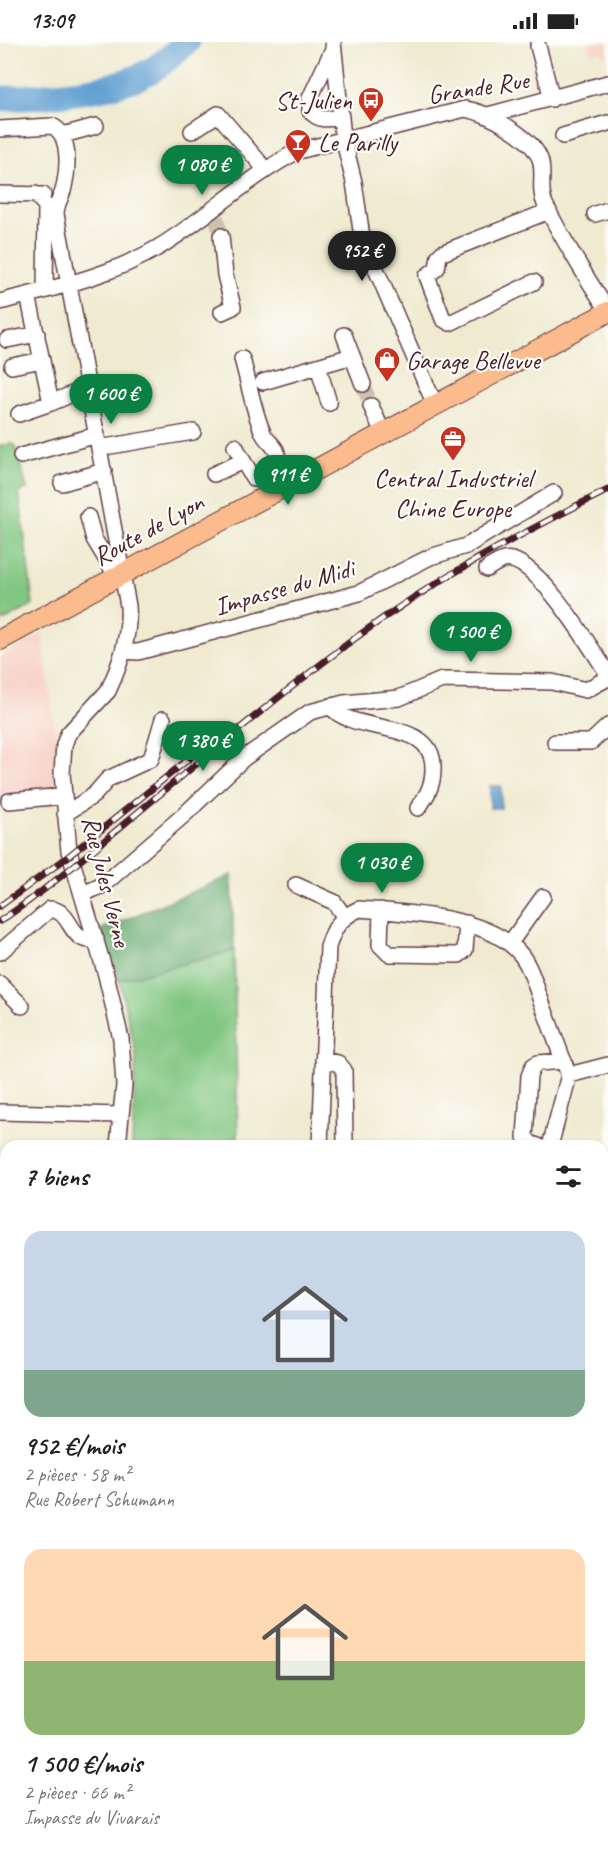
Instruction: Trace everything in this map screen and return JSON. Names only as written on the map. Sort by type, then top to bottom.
[{"type":"main road","name":"Route de Lyon","points":[[1,637],[608,312]]},
{"type":"street","points":[[333,45],[310,98],[310,111],[316,118],[341,117]]},
{"type":"street","points":[[333,45],[344,138],[354,182],[362,237],[435,405]]},
{"type":"street","points":[[538,46],[552,99]]},
{"type":"street","name":"Grande Rue","points":[[0,302],[45,290],[136,260],[214,214],[266,170],[298,151],[455,110],[477,110],[488,115],[608,83]]},
{"type":"street","points":[[192,131],[218,114],[266,170]]},
{"type":"street","points":[[488,115],[527,141],[540,159],[541,193],[549,211],[608,312]]},
{"type":"street","points":[[563,136],[608,123]]},
{"type":"street","points":[[0,129],[52,126],[63,135],[66,148],[65,184],[56,214]]},
{"type":"street","points":[[63,135],[96,126]]},
{"type":"street","points":[[0,194],[35,194],[51,200],[56,214]]},
{"type":"street","points":[[35,194],[46,206],[45,290]]},
{"type":"street","points":[[534,282],[450,323],[443,319],[427,276],[437,268],[439,256],[442,253],[549,211]]},
{"type":"street","name":"Rue Jules Verne","points":[[56,214],[129,616],[123,651],[108,691],[68,734],[62,757],[64,813],[69,851],[96,939],[121,1039],[124,1076],[119,1140]]},
{"type":"street","points":[[222,236],[224,266],[233,307],[222,312]]},
{"type":"street","points":[[28,295],[51,403]]},
{"type":"street","points":[[7,340],[36,334]]},
{"type":"street","points":[[344,335],[363,384]]},
{"type":"street","points":[[263,382],[352,356]]},
{"type":"street","points":[[235,446],[254,479],[276,465],[277,454],[274,444],[263,435],[242,359]]},
{"type":"street","points":[[12,366],[42,360]]},
{"type":"street","points":[[318,366],[329,403]]},
{"type":"street","points":[[19,414],[72,394]]},
{"type":"street","points":[[371,406],[383,433]]},
{"type":"street","points":[[21,456],[98,442],[194,432]]},
{"type":"street","points":[[214,474],[243,461]]},
{"type":"street","points":[[62,483],[104,471]]},
{"type":"street","points":[[260,475],[270,494]]},
{"type":"street","name":"Impasse du Midi","points":[[123,651],[138,652],[359,593],[430,557],[466,546],[523,513],[527,507],[554,493]]},
{"type":"street","points":[[88,517],[94,539],[120,575]]},
{"type":"street","points":[[83,894],[104,885],[185,814],[244,758],[301,717],[337,705],[399,698],[437,680],[523,680],[552,682],[586,690],[608,676],[567,612],[526,567],[510,560],[500,561],[487,569]]},
{"type":"street","points":[[337,705],[342,717],[400,731],[415,737],[433,756],[433,776],[428,793],[417,808]]},
{"type":"street","points":[[64,813],[94,795],[108,779],[151,759],[156,750],[163,719]]},
{"type":"street","points":[[555,742],[591,742],[608,726]]},
{"type":"street","points":[[9,801],[63,796]]},
{"type":"street","points":[[296,885],[334,902],[344,916]]},
{"type":"street","points":[[510,943],[543,897]]},
{"type":"street","points":[[0,952],[50,909],[61,914],[83,941],[96,939]]},
{"type":"street","points":[[320,1140],[328,947],[334,927],[344,916],[359,909],[381,910],[466,923],[496,933],[510,943],[524,958],[566,1068],[551,1140]]},
{"type":"street","points":[[381,910],[380,945],[389,954],[459,956],[466,944],[466,923]]},
{"type":"street","points":[[0,984],[22,1006]]},
{"type":"street","points":[[323,1060],[338,1063],[344,1071],[345,1140]]},
{"type":"street","points":[[528,1140],[525,1137],[530,1071],[538,1063],[566,1068],[608,1065]]},
{"type":"street","points":[[0,1112],[121,1115]]},
{"type":"shaded area","points":[[587,42],[608,42],[608,57],[600,52],[591,54]]},
{"type":"shaded area","points":[[42,634],[56,736],[56,805],[0,809],[0,657]]},
{"type":"green space","points":[[15,445],[27,489],[19,492],[33,605],[0,623],[0,446]]},
{"type":"green space","points":[[232,875],[234,951],[119,980],[100,930]]},
{"type":"green space","points":[[234,951],[238,1140],[132,1140],[136,1054],[119,980]]},
{"type":"water","points":[[490,786],[501,786],[501,808],[490,808]]},
{"type":"waterway","points":[[0,99],[82,92],[123,82],[158,66],[187,42]]},
{"type":"tunnel","points":[[216,217],[221,236]]},
{"type":"tunnel","points":[[363,384],[371,406]]},
{"type":"railway","points":[[0,921],[72,867],[300,680],[384,617],[446,577],[608,490]]},
{"type":"railway","points":[[0,906],[65,859],[222,732]]},
{"type":"place","name":"St-Julien","points":[[371,123]]},
{"type":"place","name":"Le Parilly","points":[[298,165]]},
{"type":"place","name":"Garage Bellevue","points":[[387,383]]},
{"type":"place","name":"Central Industriel Chine Europe","points":[[453,462]]}]
